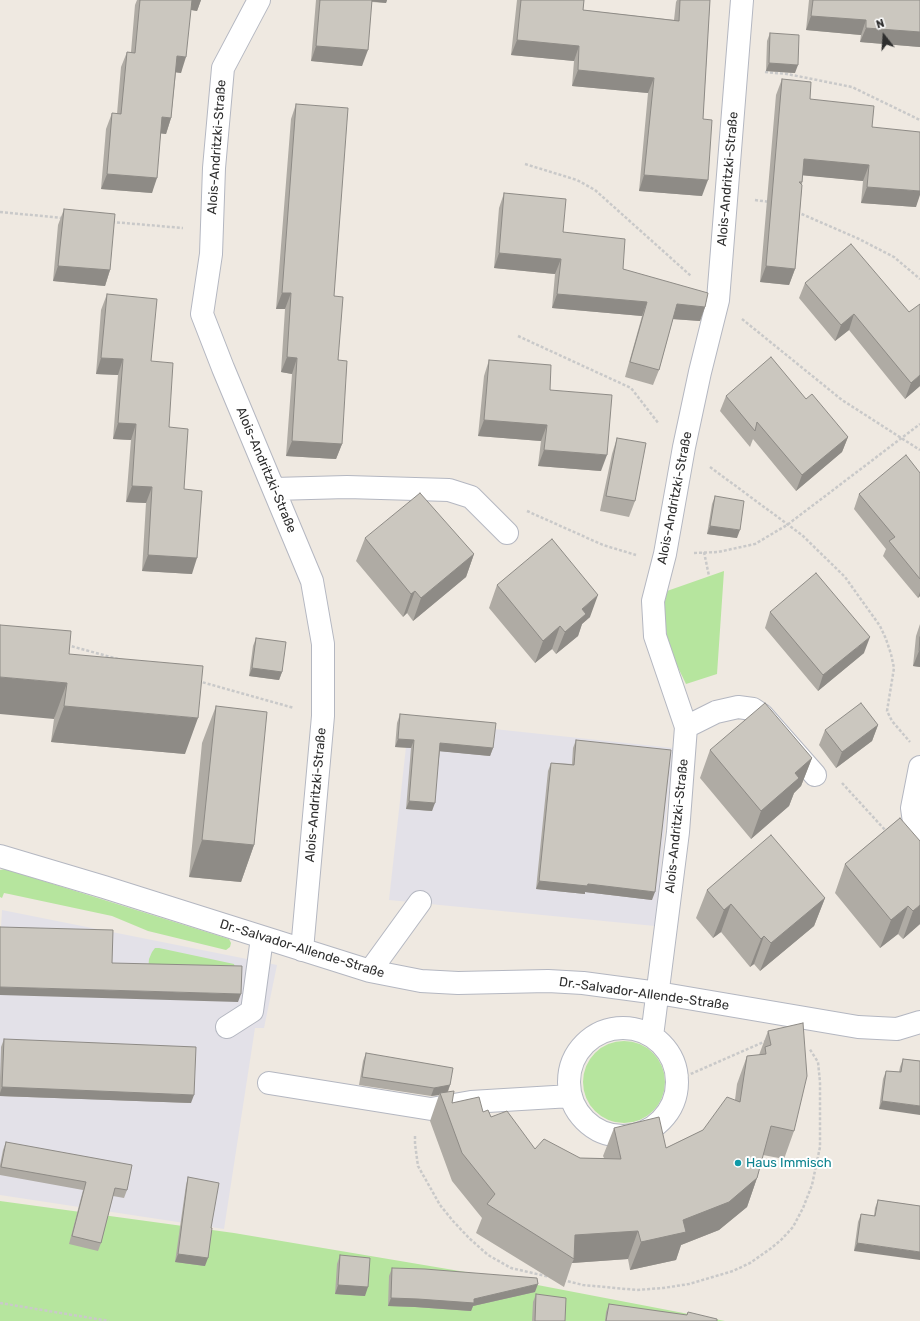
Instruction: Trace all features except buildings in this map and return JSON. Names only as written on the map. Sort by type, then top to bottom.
[{"type":"street","name":"Alois-Andritzki-Straße","points":[[259,0],[223,68],[214,168],[212,231],[202,314],[312,581],[323,644],[323,716],[302,950]]},
{"type":"street","name":"Alois-Andritzki-Straße","points":[[652,1036],[680,817],[686,727],[655,636],[653,601],[665,554],[684,447],[700,372],[718,300],[742,0]]},
{"type":"street","points":[[274,488],[347,487],[449,490],[471,497],[507,533]]},
{"type":"street","points":[[686,727],[716,712],[738,707],[752,709],[762,715],[815,775]]},
{"type":"street","points":[[920,767],[912,808],[914,822],[920,832]]},
{"type":"street","name":"Dr.-Salvador-Allende-Straße","points":[[0,856],[104,887],[370,971],[421,981],[458,983],[548,981],[583,983],[658,993],[858,1027],[897,1029],[920,1022]]},
{"type":"street","points":[[370,971],[420,902]]},
{"type":"street","points":[[227,1027],[252,1011],[262,938]]},
{"type":"street","points":[[616,1028],[635,1029],[652,1036],[665,1048],[673,1063],[677,1080],[674,1097],[667,1113],[655,1125],[639,1133],[622,1136],[605,1133],[590,1125],[578,1112],[571,1096],[569,1078],[573,1060],[584,1044],[598,1033],[616,1028]]},
{"type":"street","points":[[269,1083],[431,1109],[471,1102],[571,1096]]},
{"type":"path","points":[[736,70],[787,74],[852,87],[920,120]]},
{"type":"path","points":[[727,196],[776,204]]},
{"type":"path","points":[[794,211],[859,239],[894,257],[920,278]]},
{"type":"path","points":[[0,212],[70,218]]},
{"type":"path","points":[[110,222],[212,231]]},
{"type":"path","points":[[518,336],[631,388],[659,424],[684,447],[787,525],[802,534],[845,577],[880,626],[891,654],[894,668],[887,711],[892,721],[910,743],[915,746]]},
{"type":"path","points":[[665,554],[718,552],[755,544],[787,525],[920,424]]},
{"type":"path","points":[[704,552],[709,576]]},
{"type":"path","points":[[62,643],[123,660]]},
{"type":"path","points":[[192,680],[323,716]]},
{"type":"path","points":[[677,1080],[769,1040]]},
{"type":"path","points":[[561,1280],[584,1285],[637,1290],[688,1284],[733,1271],[760,1256],[781,1240],[793,1227],[803,1208],[812,1185],[820,1147],[820,1082],[818,1062],[808,1046]]},
{"type":"path","points":[[431,1109],[420,1119],[416,1131],[415,1144],[418,1166],[440,1204],[453,1221],[488,1256],[511,1268],[555,1278]]},
{"type":"path","points":[[0,1303],[109,1321]]},
{"type":"shaded area","points":[[409,720],[673,748],[655,926],[389,900]]},
{"type":"shaded area","points":[[2,910],[277,965],[264,1028],[255,1028],[224,1229],[0,1195],[0,946]]},
{"type":"green space","points":[[724,571],[717,674],[686,684],[669,649],[663,610],[667,591]]},
{"type":"green space","points":[[5,869],[229,939],[231,943],[230,947],[226,950],[148,931],[112,916],[4,893],[2,898],[0,897],[0,870]]},
{"type":"green space","points":[[155,948],[234,964],[235,968],[148,972],[149,959]]},
{"type":"green space","points":[[624,1041],[640,1044],[653,1053],[662,1066],[665,1082],[662,1098],[653,1111],[640,1120],[624,1123],[608,1120],[595,1111],[586,1098],[583,1082],[586,1066],[595,1053],[608,1044]]},
{"type":"green space","points":[[0,1201],[234,1233],[501,1278],[725,1321],[0,1321]]},
{"type":"place","name":"Haus Immisch","points":[[738,1163]]}]
